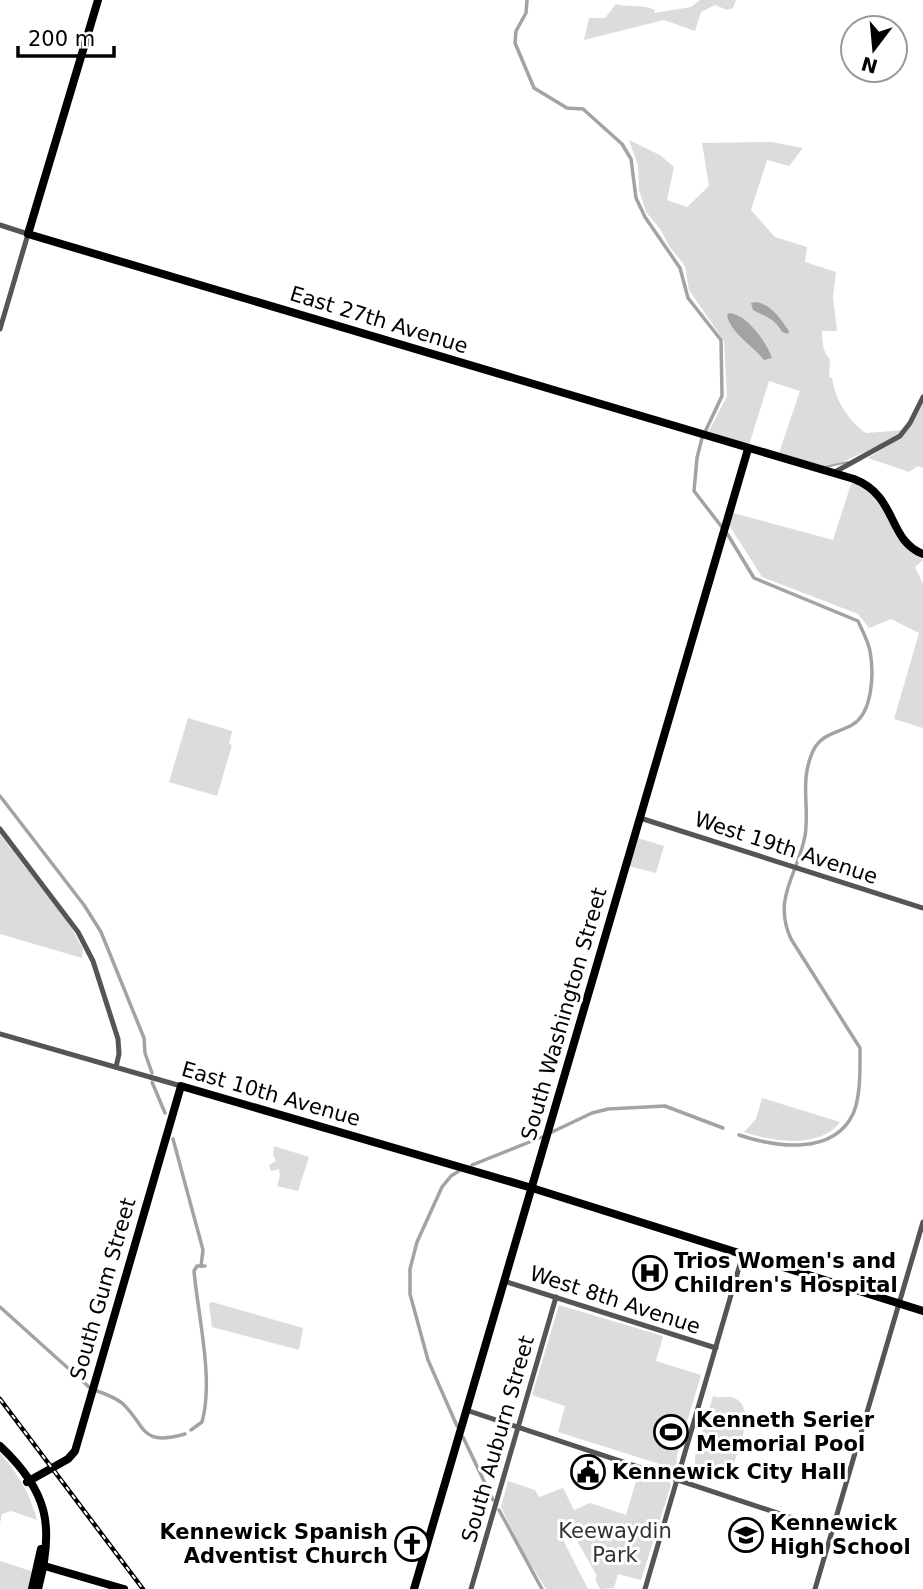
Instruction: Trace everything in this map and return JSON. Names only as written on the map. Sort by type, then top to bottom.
[{"type":"main road","points":[[28,234],[98,0]]},
{"type":"main road","name":"East 27th Avenue","points":[[28,234],[859,481],[876,491],[903,538],[923,554]]},
{"type":"main road","name":"South Washington Street","points":[[414,1589],[748,449]]},
{"type":"main road","name":"East 10th Avenue","points":[[181,1086],[532,1188],[923,1311]]},
{"type":"main road","name":"South Gum Street","points":[[28,1479],[67,1460],[74,1452],[181,1086]]},
{"type":"main road","points":[[0,1446],[16,1461],[28,1479],[35,1501],[42,1541],[38,1589]]},
{"type":"main road","points":[[32,1589],[41,1565]]},
{"type":"main road","points":[[41,1565],[124,1589]]},
{"type":"street","name":"East 27th Avenue","points":[[0,225],[28,234]]},
{"type":"street","points":[[0,329],[28,234]]},
{"type":"street","points":[[832,473],[901,436],[923,397]]},
{"type":"street","name":"West 19th Avenue","points":[[640,818],[923,908]]},
{"type":"street","points":[[0,829],[72,923],[88,951],[117,1035],[119,1050],[116,1067]]},
{"type":"street","name":"East 10th Avenue","points":[[0,1034],[181,1086]]},
{"type":"street","points":[[815,1589],[923,1222]]},
{"type":"street","points":[[645,1589],[743,1254]]},
{"type":"street","name":"West 8th Avenue","points":[[504,1281],[716,1348]]},
{"type":"street","name":"South Auburn Street","points":[[471,1589],[556,1297]]},
{"type":"street","points":[[466,1410],[832,1531]]},
{"type":"green space","points":[[700,0],[736,0],[733,8],[727,10],[715,5],[701,12],[695,31],[664,20],[584,40],[589,18],[605,18],[616,4],[651,8],[655,10],[654,13],[691,7]]},
{"type":"green space","points":[[629,140],[660,155],[674,167],[667,200],[687,207],[709,186],[702,143],[772,142],[803,148],[789,166],[767,160],[751,210],[775,237],[807,247],[805,262],[836,272],[833,297],[837,331],[822,331],[822,338],[824,350],[830,359],[829,377],[832,378],[843,409],[866,433],[904,430],[885,443],[829,468],[779,453],[800,391],[769,381],[749,445],[708,433],[727,396],[724,341],[689,290],[685,266],[646,212],[639,190],[638,165]]},
{"type":"green space","points":[[923,402],[923,468],[918,466],[909,472],[868,458],[901,435]]},
{"type":"green space","points":[[852,481],[875,494],[909,549],[923,560],[915,567],[923,584],[923,728],[894,719],[919,633],[891,619],[869,628],[858,614],[762,577],[729,525],[733,513],[833,540]]},
{"type":"green space","points":[[188,718],[232,731],[229,744],[232,745],[217,796],[169,782]]},
{"type":"green space","points":[[0,834],[69,924],[83,949],[82,958],[0,934]]},
{"type":"green space","points":[[638,838],[664,846],[656,873],[629,866]]},
{"type":"green space","points":[[762,1098],[840,1122],[831,1131],[808,1140],[782,1140],[744,1132],[756,1119]]},
{"type":"green space","points":[[274,1146],[309,1157],[298,1191],[277,1186],[279,1169],[271,1171],[269,1165],[276,1161],[273,1155]]},
{"type":"green space","points":[[212,1302],[303,1328],[299,1350],[212,1327],[209,1304]]},
{"type":"green space","points":[[559,1305],[663,1336],[656,1361],[701,1375],[677,1455],[676,1469],[673,1471],[669,1467],[558,1432],[565,1406],[532,1395]]},
{"type":"green space","points":[[713,1396],[734,1398],[741,1403],[745,1411],[744,1431],[732,1470],[727,1477],[715,1481],[700,1476],[695,1467],[695,1456]]},
{"type":"green space","points":[[0,1453],[23,1484],[37,1520],[11,1511],[2,1514],[0,1523]]},
{"type":"green space","name":"Keewaydin Park","points":[[639,1471],[669,1480],[671,1485],[641,1580],[618,1574],[614,1588],[600,1589],[595,1579],[597,1576],[577,1541],[577,1527],[567,1525],[561,1527],[559,1532],[588,1589],[546,1589],[522,1550],[501,1507],[508,1481],[535,1490],[539,1497],[563,1488],[574,1510],[590,1503],[626,1515]]},
{"type":"green space","points":[[0,1561],[34,1572],[29,1589],[0,1589]]},
{"type":"shaded area","points":[[756,302],[775,313],[789,331],[788,334],[782,332],[770,318],[753,310],[751,303]]},
{"type":"shaded area","points":[[729,313],[743,318],[749,324],[761,337],[772,358],[764,360],[738,334],[727,316]]},
{"type":"waterway","points":[[527,0],[526,13],[516,31],[515,43],[534,88],[567,108],[583,109],[622,144],[631,159],[636,198],[645,217],[680,268],[688,298],[721,340],[722,396],[705,432]]},
{"type":"waterway","points":[[702,438],[694,491],[728,535],[754,578],[858,621],[869,647],[872,670],[868,702],[859,719],[820,741],[813,751],[807,773],[805,836],[788,886],[784,911],[791,939],[860,1048],[860,1082],[856,1107],[844,1127],[832,1137],[818,1142],[786,1145],[739,1135]]},
{"type":"waterway","points":[[825,467],[848,462]]},
{"type":"waterway","points":[[0,796],[84,905],[101,932],[144,1038],[145,1053],[152,1073]]},
{"type":"waterway","points":[[152,1082],[165,1113]]},
{"type":"waterway","points":[[552,1132],[592,1113],[608,1109],[665,1106],[723,1128]]},
{"type":"waterway","points":[[472,1165],[542,1137]]},
{"type":"waterway","points":[[173,1139],[203,1250],[201,1266]]},
{"type":"waterway","points":[[457,1426],[428,1360],[410,1294],[410,1269],[417,1242],[442,1187],[459,1171]]},
{"type":"waterway","points":[[191,1430],[202,1422],[205,1405],[206,1368],[194,1271],[197,1266],[205,1266]]},
{"type":"waterway","points":[[0,1307],[89,1387]]},
{"type":"waterway","points":[[97,1391],[122,1403],[151,1436],[159,1438],[185,1434]]},
{"type":"waterway","points":[[463,1437],[493,1500]]},
{"type":"waterway","points":[[499,1510],[542,1589]]},
{"type":"railway","points":[[0,1399],[143,1589]]},
{"type":"place","name":"Trios Women's and Children's Hospital","points":[[650,1273]]},
{"type":"place","name":"Kenneth Serier Memorial Pool","points":[[671,1432]]},
{"type":"place","name":"Kennewick City Hall","points":[[588,1472]]},
{"type":"place","name":"Kennewick High School","points":[[746,1535]]},
{"type":"place","name":"Kennewick Spanish Adventist Church","points":[[412,1544]]}]
